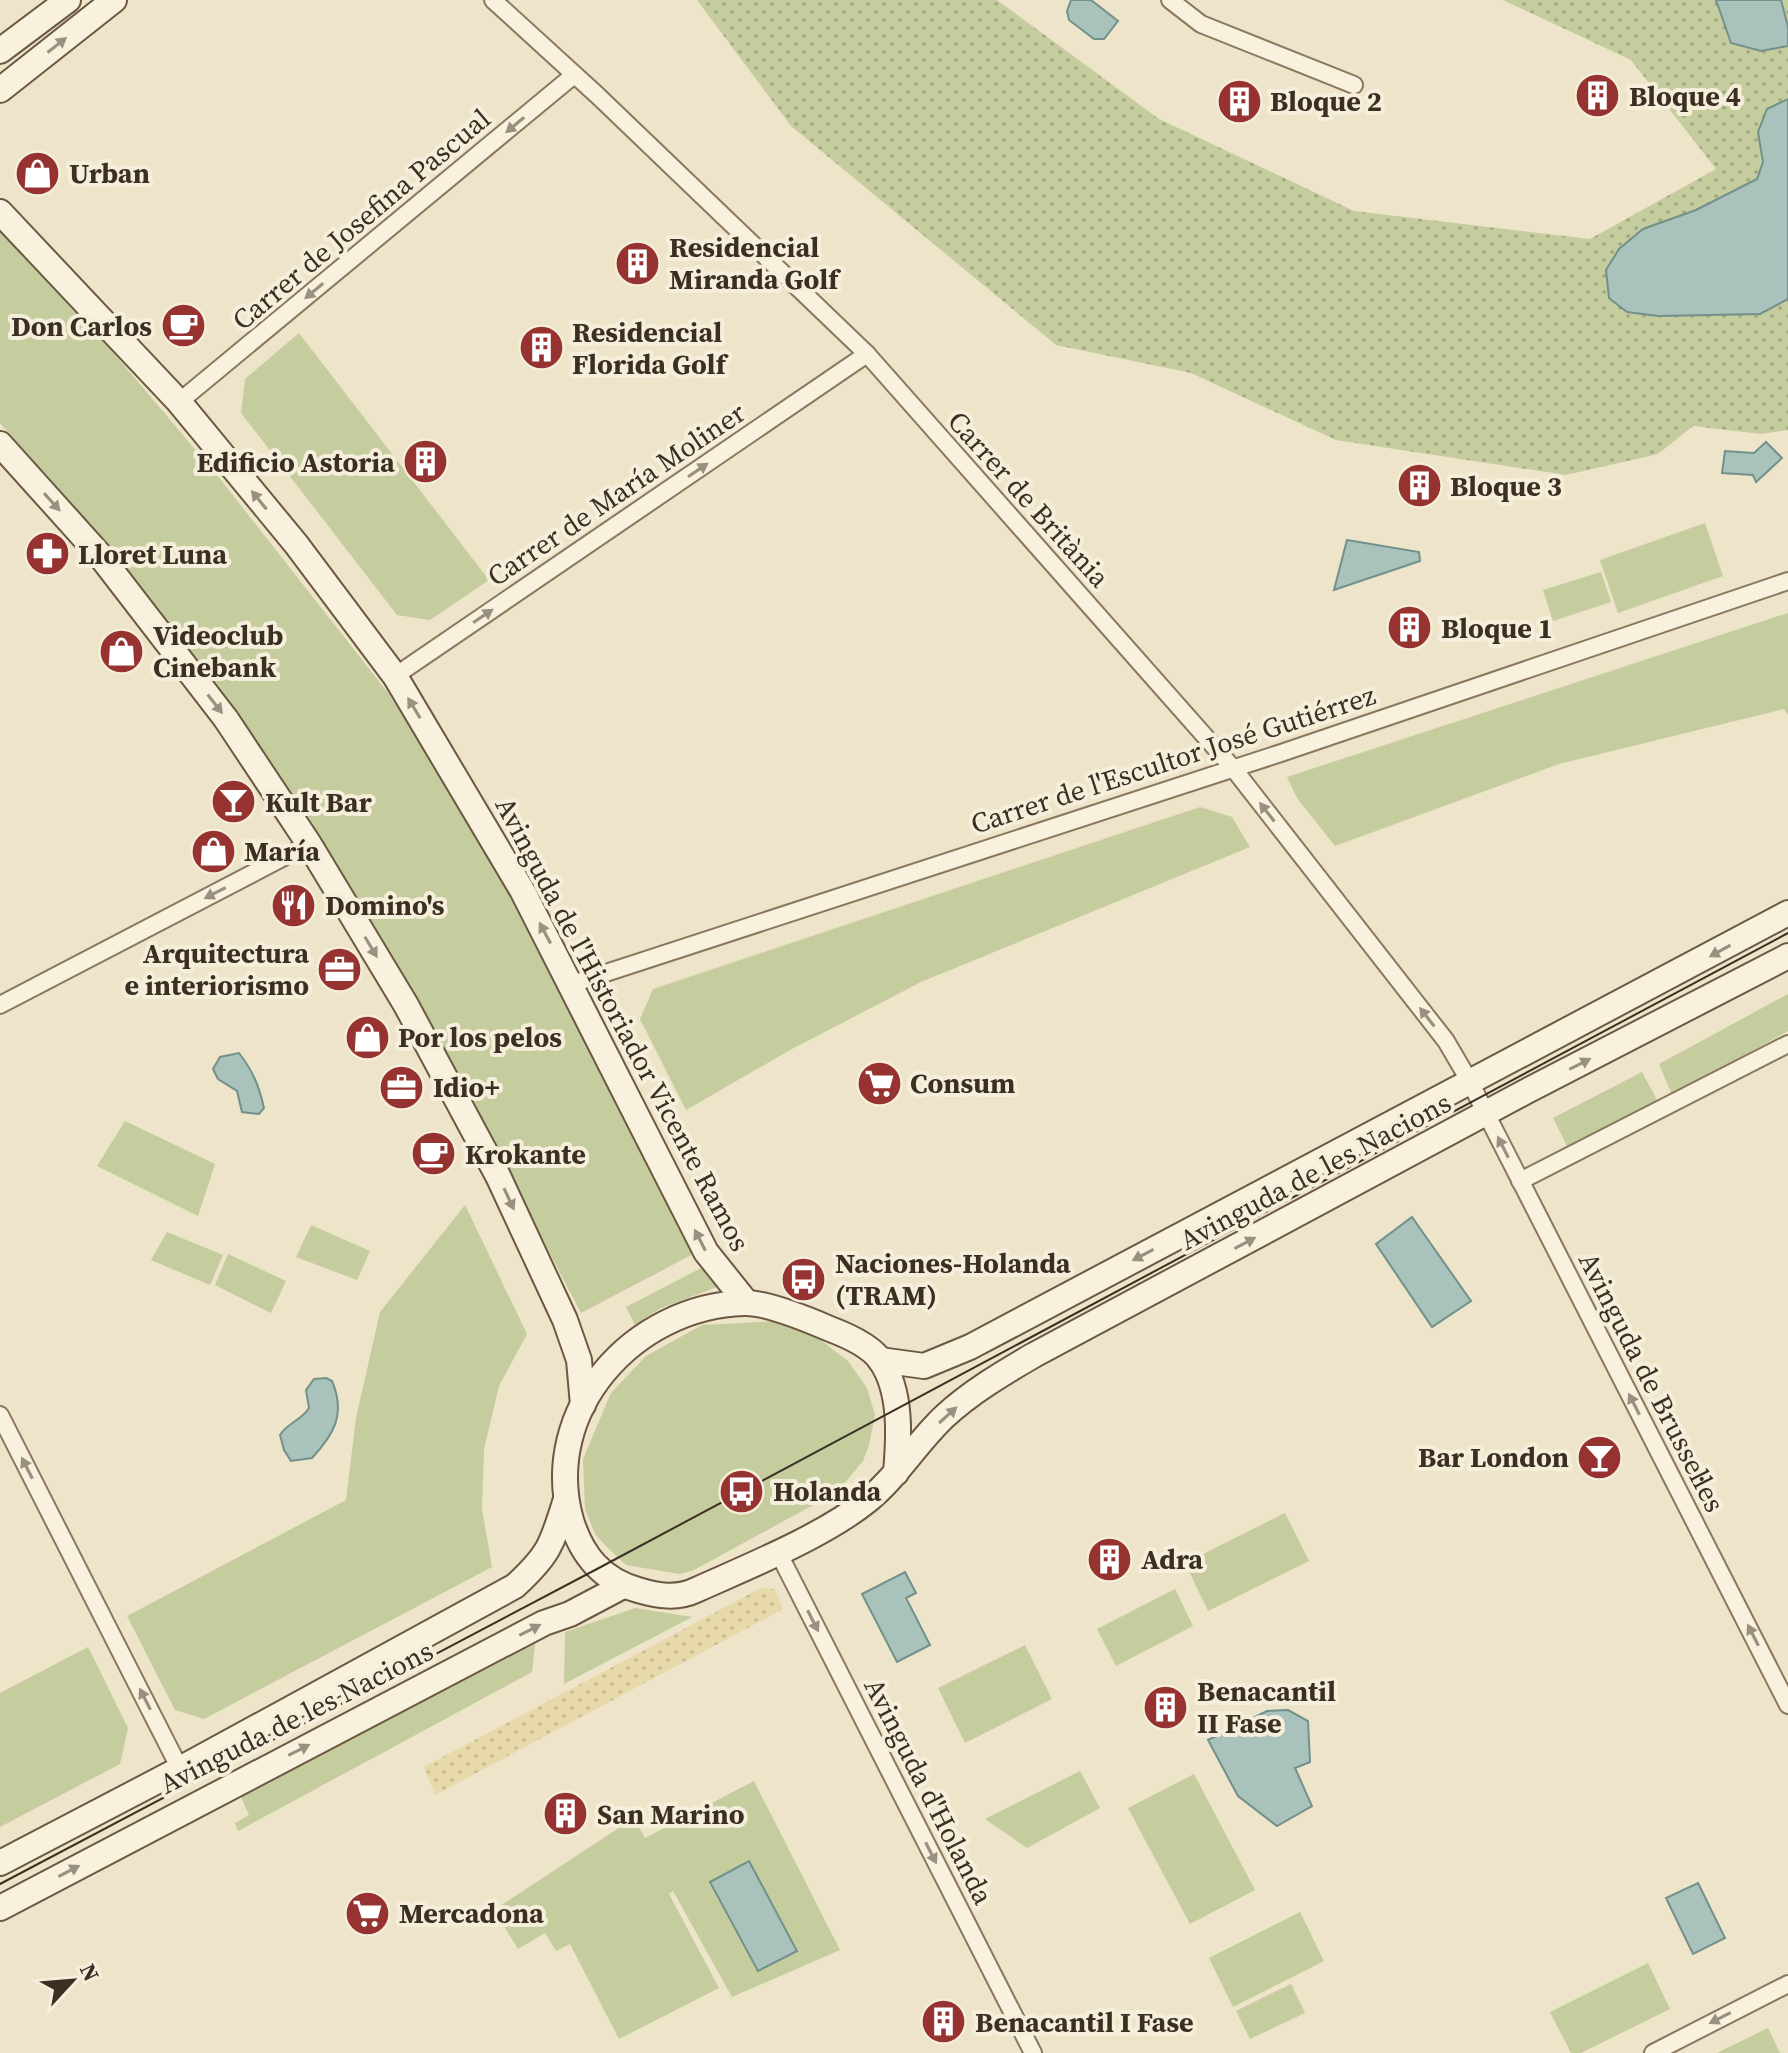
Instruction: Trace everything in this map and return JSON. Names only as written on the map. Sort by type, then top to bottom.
[{"type":"main road","points":[[0,51],[68,0]]},
{"type":"main road","points":[[0,90],[114,0]]},
{"type":"main road","name":"Avinguda de l'Historiador Vicente Ramos","points":[[0,212],[179,402],[296,544],[395,676],[522,890],[706,1252],[746,1302]]},
{"type":"main road","points":[[0,444],[98,553],[226,719],[309,844],[406,1005],[498,1176],[565,1320],[579,1360],[583,1405]]},
{"type":"main road","name":"Avinguda de les Nacions","points":[[880,1360],[924,1366],[970,1347],[1788,913]]},
{"type":"main road","name":"Avinguda de les Nacions","points":[[0,1908],[544,1623],[570,1614],[623,1586],[652,1595],[683,1597],[778,1552],[855,1509],[896,1473],[944,1416],[989,1382],[1486,1113],[1788,956]]},
{"type":"main road","points":[[623,1586],[597,1569],[587,1558],[574,1529],[566,1499],[567,1452],[574,1420],[609,1366],[649,1330],[688,1311],[746,1302],[799,1316],[841,1333],[880,1360],[891,1388],[899,1434],[896,1473]]},
{"type":"main road","name":"Avinguda de les Nacions","points":[[0,1863],[180,1769],[515,1586],[550,1549],[566,1499]]},
{"type":"street","name":"Carrer de Britània","points":[[493,0],[867,354],[1233,768],[1446,1041],[1470,1082]]},
{"type":"street","points":[[1170,0],[1201,24],[1354,85]]},
{"type":"street","name":"Carrer de Josefina Pascual","points":[[179,402],[574,75]]},
{"type":"street","name":"Carrer de María Moliner","points":[[395,676],[867,354]]},
{"type":"street","name":"Carrer de l'Escultor José Gutiérrez","points":[[572,984],[1233,768],[1788,581]]},
{"type":"street","points":[[0,1005],[309,844]]},
{"type":"street","points":[[1520,1181],[1788,1044]]},
{"type":"street","name":"Avinguda de Brussel·les","points":[[1470,1082],[1788,1705]]},
{"type":"street","points":[[0,1415],[180,1769]]},
{"type":"street","name":"Avinguda d'Holanda","points":[[778,1552],[1033,2053]]},
{"type":"street","points":[[1653,2053],[1788,1984]]},
{"type":"green space","points":[[697,0],[997,0],[1159,119],[1354,211],[1590,239],[1716,169],[1631,60],[1503,0],[1788,0],[1788,430],[1761,434],[1693,426],[1658,454],[1566,475],[1336,440],[1191,373],[1056,345],[791,126]]},
{"type":"green space","points":[[2,230],[106,344],[221,480],[388,693],[506,880],[699,1251],[581,1313],[457,1076],[243,721],[102,538],[0,423]]},
{"type":"green space","points":[[299,333],[489,580],[430,620],[397,615],[241,413],[245,379]]},
{"type":"green space","points":[[1705,523],[1723,576],[1618,613],[1600,560]]},
{"type":"green space","points":[[1601,572],[1611,602],[1553,621],[1543,590]]},
{"type":"green space","points":[[1788,613],[1788,715],[1784,709],[1559,764],[1335,846],[1297,798],[1287,777]]},
{"type":"green space","points":[[1200,807],[1232,817],[1250,847],[921,982],[790,1050],[686,1110],[640,1019],[653,989]]},
{"type":"green space","points":[[1788,994],[1788,1031],[1672,1095],[1659,1064]]},
{"type":"green space","points":[[1642,1072],[1658,1102],[1568,1148],[1553,1118]]},
{"type":"green space","points":[[125,1121],[215,1164],[198,1216],[97,1166]]},
{"type":"green space","points":[[465,1205],[527,1334],[499,1386],[484,1449],[482,1509],[492,1567],[204,1719],[175,1710],[127,1616],[346,1500],[356,1418],[380,1312]]},
{"type":"green space","points":[[311,1225],[370,1251],[357,1280],[296,1257]]},
{"type":"green space","points":[[167,1232],[223,1255],[210,1285],[151,1260]]},
{"type":"green space","points":[[228,1254],[286,1281],[271,1313],[215,1285]]},
{"type":"green space","points":[[707,1265],[717,1287],[659,1309],[635,1325],[626,1307]]},
{"type":"green space","points":[[778,1321],[818,1338],[848,1361],[867,1388],[875,1415],[863,1461],[837,1492],[694,1570],[679,1574],[626,1565],[595,1534],[585,1509],[583,1459],[611,1393],[646,1356],[702,1325]]},
{"type":"green space","points":[[1285,1513],[1309,1561],[1208,1611],[1185,1563]]},
{"type":"green space","points":[[1175,1589],[1193,1626],[1116,1666],[1097,1629]]},
{"type":"green space","points":[[635,1608],[692,1617],[564,1684],[565,1632]]},
{"type":"green space","points":[[535,1644],[532,1672],[238,1831],[235,1823],[249,1815],[240,1795]]},
{"type":"green space","points":[[1025,1645],[1052,1699],[965,1743],[938,1688]]},
{"type":"green space","points":[[88,1647],[128,1728],[120,1764],[0,1827],[0,1693]]},
{"type":"green space","points":[[1080,1771],[1100,1808],[1027,1848],[985,1819]]},
{"type":"green space","points":[[1194,1774],[1255,1890],[1190,1924],[1128,1808]]},
{"type":"green space","points":[[754,1781],[840,1950],[732,1997],[673,1891],[669,1894],[719,1988],[619,2039],[570,1944],[556,1951],[545,1933],[518,1949],[494,1910],[634,1818],[645,1838]]},
{"type":"green space","points":[[1300,1912],[1324,1961],[1233,2007],[1209,1958]]},
{"type":"green space","points":[[1648,1963],[1670,2009],[1581,2053],[1571,2053],[1550,2012]]},
{"type":"green space","points":[[1291,1984],[1305,2013],[1250,2039],[1236,2011]]},
{"type":"green space","points":[[1768,2028],[1780,2053],[1717,2053]]},
{"type":"sand","points":[[761,1588],[775,1589],[783,1609],[435,1795],[424,1767]]},
{"type":"water","points":[[1071,0],[1091,0],[1118,21],[1104,39],[1094,39],[1069,20],[1067,11]]},
{"type":"water","points":[[1716,0],[1781,0],[1788,27],[1788,46],[1761,51],[1731,43]]},
{"type":"water","points":[[1788,99],[1788,299],[1760,314],[1658,316],[1627,312],[1609,298],[1606,270],[1619,249],[1643,229],[1696,210],[1757,179],[1763,162],[1758,132],[1767,109]]},
{"type":"water","points":[[1766,442],[1782,458],[1756,482],[1753,475],[1722,473],[1725,451],[1754,453]]},
{"type":"water","points":[[1347,540],[1419,552],[1420,561],[1334,590]]},
{"type":"water","points":[[239,1053],[260,1093],[264,1108],[259,1114],[242,1112],[237,1091],[218,1079],[213,1069],[220,1057]]},
{"type":"water","points":[[1412,1217],[1471,1301],[1432,1327],[1376,1244]]},
{"type":"water","points":[[314,1379],[332,1381],[336,1393],[336,1423],[312,1458],[291,1461],[280,1435],[309,1408],[306,1390]]},
{"type":"water","points":[[905,1572],[916,1593],[906,1598],[930,1645],[897,1662],[862,1594]]},
{"type":"water","points":[[1288,1710],[1308,1721],[1310,1762],[1295,1768],[1312,1806],[1277,1826],[1238,1796],[1208,1740],[1267,1711]]},
{"type":"water","points":[[749,1861],[797,1951],[758,1971],[710,1882]]},
{"type":"water","points":[[1698,1883],[1725,1938],[1693,1954],[1666,1898]]},
{"type":"tram line","points":[[0,1884],[1788,933]]},
{"type":"place","name":"Bloque 4","points":[[1598,96]]},
{"type":"place","name":"Bloque 2","points":[[1239,101]]},
{"type":"place","name":"Urban","points":[[38,173]]},
{"type":"place","name":"Residencial Miranda Golf","points":[[638,263]]},
{"type":"place","name":"Don Carlos","points":[[183,326]]},
{"type":"place","name":"Residencial Florida Golf","points":[[541,348]]},
{"type":"place","name":"Edificio Astoria","points":[[426,462]]},
{"type":"place","name":"Bloque 3","points":[[1419,486]]},
{"type":"place","name":"Lloret Luna","points":[[47,554]]},
{"type":"place","name":"Bloque 1","points":[[1410,628]]},
{"type":"place","name":"Videoclub Cinebank","points":[[122,651]]},
{"type":"place","name":"Kult Bar","points":[[234,802]]},
{"type":"place","name":"María","points":[[213,851]]},
{"type":"place","name":"Domino's","points":[[294,905]]},
{"type":"place","name":"Arquitectura e interiorismo","points":[[340,969]]},
{"type":"place","name":"Por los pelos","points":[[367,1037]]},
{"type":"place","name":"Consum","points":[[879,1083]]},
{"type":"place","name":"Idio+","points":[[402,1087]]},
{"type":"place","name":"Krokante","points":[[434,1154]]},
{"type":"place","name":"Naciones-Holanda (TRAM)","points":[[804,1279]]},
{"type":"place","name":"Bar London","points":[[1600,1457]]},
{"type":"place","name":"Holanda","points":[[742,1491]]},
{"type":"place","name":"Adra","points":[[1110,1559]]},
{"type":"place","name":"Benacantil II Fase","points":[[1166,1707]]},
{"type":"place","name":"San Marino","points":[[566,1814]]},
{"type":"place","name":"Mercadona","points":[[368,1913]]},
{"type":"place","name":"Benacantil I Fase","points":[[944,2022]]}]
